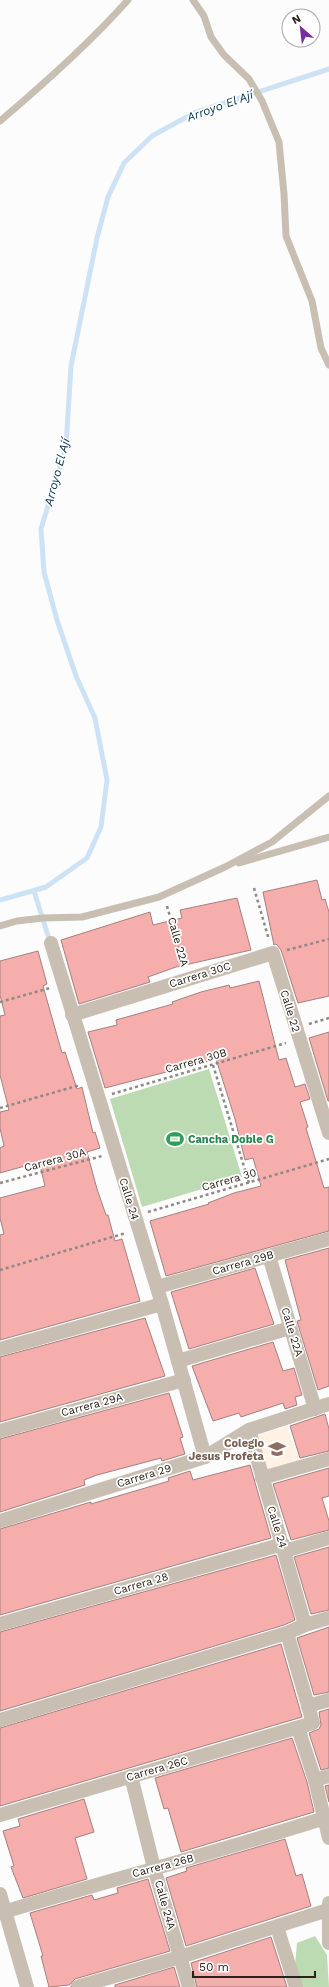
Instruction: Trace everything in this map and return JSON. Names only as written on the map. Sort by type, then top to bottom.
[{"type":"street","name":"Calle 24","points":[[51,942],[92,1081],[157,1287],[205,1457]]},
{"type":"street","name":"Carrera 30C","points":[[72,1015],[273,953]]},
{"type":"street","name":"Calle 22","points":[[273,953],[329,1133]]},
{"type":"street","name":"Carrera 29B","points":[[157,1287],[329,1239]]},
{"type":"street","name":"Calle 22A","points":[[269,1256],[315,1409]]},
{"type":"street","points":[[0,1349],[162,1304]]},
{"type":"street","points":[[178,1361],[290,1328]]},
{"type":"street","name":"Carrera 29A","points":[[0,1431],[184,1380]]},
{"type":"street","name":"Carrera 29","points":[[0,1521],[205,1457],[249,1430],[329,1404]]},
{"type":"street","name":"Calle 24","points":[[249,1430],[305,1625]]},
{"type":"street","points":[[262,1478],[329,1459]]},
{"type":"street","name":"Carrera 28","points":[[0,1624],[284,1548],[329,1538]]},
{"type":"street","points":[[0,1720],[287,1633],[305,1625],[329,1618]]},
{"type":"street","points":[[287,1633],[308,1706],[329,1700]]},
{"type":"street","name":"Carrera 26C","points":[[0,1815],[313,1723],[308,1706]]},
{"type":"street","points":[[298,1728],[315,1780],[329,1838]]},
{"type":"street","name":"Calle 24A","points":[[131,1776],[154,1868],[189,1987]]},
{"type":"street","points":[[315,1780],[329,1776]]},
{"type":"street","name":"Carrera 26B","points":[[2,1912],[240,1845],[325,1818]]},
{"type":"street","points":[[0,1894],[2,1912],[27,1987]]},
{"type":"street","points":[[76,1987],[276,1927],[329,1907],[329,1943]]},
{"type":"street","points":[[276,1927],[296,1987]]},
{"type":"lane","points":[[0,121],[49,80],[105,25],[128,0]]},
{"type":"lane","points":[[193,0],[204,16],[211,37],[224,55],[249,79],[262,101],[279,142],[286,236],[312,301],[321,348],[329,365]]},
{"type":"lane","points":[[0,926],[17,921],[43,918],[82,917],[159,897],[225,867],[272,842],[329,796]]},
{"type":"lane","points":[[225,867],[329,837]]},
{"type":"path","points":[[254,888],[273,953],[329,938]]},
{"type":"path","name":"Calle 22A","points":[[167,906],[188,979]]},
{"type":"path","points":[[0,1002],[63,985]]},
{"type":"path","name":"Carrera 30B","points":[[98,1098],[299,1040]]},
{"type":"path","points":[[213,1065],[249,1183]]},
{"type":"path","points":[[0,1107],[92,1081]]},
{"type":"path","name":"Carrera 30A","points":[[0,1183],[115,1152]]},
{"type":"path","name":"Carrera 30","points":[[0,1270],[249,1183],[329,1160]]},
{"type":"shaded area","name":"Colegio Jesus Profeta","points":[[287,1426],[300,1462],[267,1473],[256,1436]]},
{"type":"green space","points":[[209,1069],[242,1177],[142,1207],[110,1099]]},
{"type":"green space","points":[[315,1936],[327,1955],[329,1987],[301,1987],[295,1966],[297,1943]]},
{"type":"building","points":[[317,880],[322,900],[325,899],[329,912],[329,996],[298,1003],[281,950],[276,944],[274,945],[263,892]]},
{"type":"building","points":[[237,898],[251,950],[176,967],[148,977],[150,982],[79,1004],[61,940],[150,912],[153,925],[182,918],[180,910]]},
{"type":"building","points":[[38,951],[47,984],[43,986],[62,1053],[65,1052],[77,1089],[82,1087],[93,1133],[95,1132],[100,1148],[87,1152],[97,1189],[106,1215],[108,1215],[115,1241],[122,1239],[140,1301],[0,1340],[0,1235],[4,1234],[0,1218],[0,1198],[45,1186],[39,1162],[0,1173],[0,1148],[4,1146],[0,1128],[0,1112],[9,1110],[0,1075],[0,1016],[5,1015],[0,995],[0,961]]},
{"type":"building","points":[[259,981],[279,1060],[286,1058],[295,1087],[305,1084],[310,1099],[300,1102],[308,1127],[306,1128],[324,1188],[329,1187],[329,1231],[166,1276],[150,1221],[209,1204],[208,1203],[234,1193],[261,1186],[253,1158],[245,1160],[235,1119],[216,1059],[105,1088],[88,1032],[117,1025],[116,1020],[173,1004],[172,1002],[201,992],[229,985],[230,988]]},
{"type":"building","points":[[329,1032],[329,1101],[328,1101],[309,1038]]},
{"type":"building","points":[[329,1248],[329,1386],[318,1390],[297,1321],[301,1320],[285,1260]]},
{"type":"building","points":[[255,1268],[274,1324],[189,1349],[171,1292]]},
{"type":"building","points":[[145,1318],[165,1376],[0,1422],[0,1357]]},
{"type":"building","points":[[273,1342],[283,1371],[294,1368],[302,1395],[295,1397],[297,1405],[285,1409],[283,1403],[241,1417],[239,1413],[213,1421],[192,1366]]},
{"type":"building","points":[[169,1393],[183,1437],[180,1438],[185,1454],[162,1461],[161,1458],[97,1475],[84,1480],[85,1485],[0,1512],[0,1439]]},
{"type":"building","points":[[325,1414],[329,1429],[329,1451],[300,1458],[290,1426]]},
{"type":"building","points":[[250,1465],[271,1538],[0,1615],[0,1529],[169,1481],[168,1478],[190,1471],[193,1480]]},
{"type":"building","points":[[329,1468],[329,1496],[322,1498],[329,1521],[329,1530],[291,1540],[273,1484]]},
{"type":"building","points":[[329,1547],[329,1610],[311,1614],[294,1557]]},
{"type":"building","points":[[276,1555],[295,1620],[284,1625],[0,1711],[0,1632]]},
{"type":"building","points":[[329,1627],[329,1692],[314,1695],[297,1638]]},
{"type":"building","points":[[281,1644],[302,1717],[0,1806],[0,1728]]},
{"type":"building","points":[[329,1709],[329,1768],[321,1770],[309,1733],[319,1729],[321,1725],[319,1712]]},
{"type":"building","points":[[292,1738],[307,1782],[314,1812],[181,1852],[168,1808],[164,1809],[155,1778]]},
{"type":"building","points":[[329,1785],[329,1802],[325,1786]]},
{"type":"building","points":[[84,1799],[94,1832],[75,1838],[87,1879],[23,1898],[11,1867],[14,1866],[3,1831],[20,1826],[18,1819]]},
{"type":"building","points":[[285,1839],[296,1876],[302,1874],[311,1906],[186,1946],[166,1878],[187,1871],[186,1868]]},
{"type":"building","points":[[148,1879],[170,1951],[75,1979],[69,1985],[49,1987],[41,1956],[43,1956],[30,1913],[92,1895],[94,1900],[118,1893],[117,1888]]},
{"type":"building","points":[[271,1937],[287,1987],[197,1987],[191,1963]]},
{"type":"building","points":[[174,1967],[180,1987],[115,1987],[115,1985]]},
{"type":"waterway","name":"Arroyo El Ají","points":[[0,900],[46,887],[87,858],[101,827],[107,780],[95,718],[76,676],[57,620],[44,572],[41,529],[66,446],[71,366],[97,238],[108,197],[124,163],[152,136],[194,113],[329,69]]},
{"type":"waterway","points":[[34,891],[50,942]]},
{"type":"place","name":"Cancha Doble G","points":[[175,1139]]},
{"type":"place","name":"Colegio Jesus Profeta","points":[[277,1449]]}]
